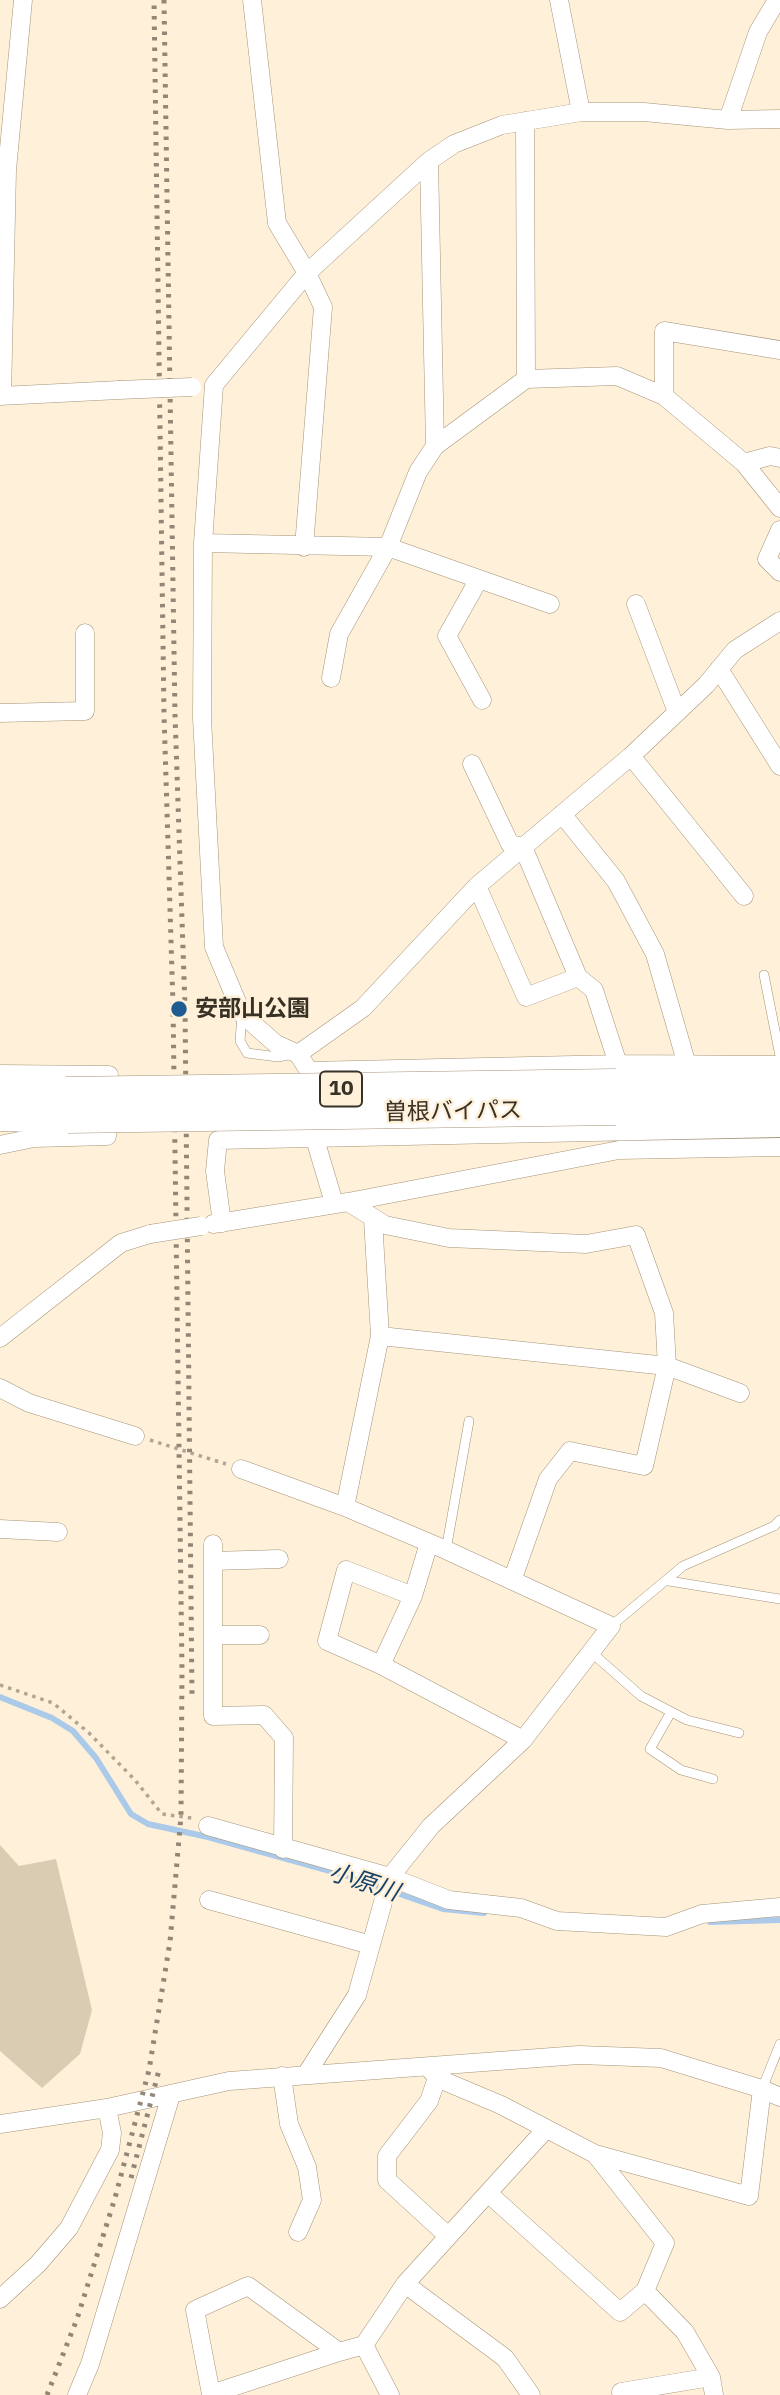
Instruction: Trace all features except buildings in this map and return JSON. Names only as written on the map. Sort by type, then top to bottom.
[{"type":"highway","name":"曽根バイパス","points":[[0,1115],[59,1109],[617,1086],[780,1084]]},
{"type":"highway","name":"曽根バイパス","points":[[617,1086],[780,1108]]},
{"type":"highway","name":"曽根バイパス","points":[[0,1094],[59,1109]]},
{"type":"highway","points":[[0,1126],[59,1109]]},
{"type":"street","points":[[23,0],[7,170],[1,396],[214,385]]},
{"type":"street","points":[[252,0],[277,223],[307,272],[323,307],[304,547]]},
{"type":"street","points":[[559,0],[581,111]]},
{"type":"street","points":[[728,120],[758,32],[777,0]]},
{"type":"street","points":[[513,1578],[548,1479],[570,1451],[644,1466],[667,1366],[664,1313],[636,1235],[586,1244],[449,1238],[385,1225],[341,1203],[313,1138],[309,1071],[298,1054],[276,1044],[242,1014],[214,947],[202,719],[203,543],[214,385],[307,272],[429,161],[454,144],[502,125],[581,111],[644,112],[728,120],[780,118]]},
{"type":"street","points":[[525,121],[526,379]]},
{"type":"street","points":[[429,161],[435,446]]},
{"type":"street","points":[[664,396],[664,331],[780,350]]},
{"type":"street","points":[[331,678],[339,634],[388,547],[418,472],[435,446],[526,379],[617,376],[664,396],[744,463],[780,508]]},
{"type":"street","points":[[744,463],[770,456],[780,458]]},
{"type":"street","points":[[780,530],[767,559],[780,572]]},
{"type":"street","points":[[203,543],[388,547],[550,604]]},
{"type":"street","points":[[479,579],[447,636],[482,700]]},
{"type":"street","points":[[635,604],[677,712]]},
{"type":"street","points":[[298,1054],[363,1008],[477,886],[631,756],[735,650],[780,621]]},
{"type":"street","points":[[0,713],[85,711],[85,633]]},
{"type":"street","points":[[719,668],[780,766]]},
{"type":"street","points":[[631,756],[744,896]]},
{"type":"street","points":[[472,764],[510,844],[523,847]]},
{"type":"street","points":[[562,814],[616,881],[654,954],[687,1065]]},
{"type":"street","points":[[523,847],[578,977],[594,990],[617,1086]]},
{"type":"street","points":[[477,886],[526,997],[578,977]]},
{"type":"street","points":[[309,1071],[617,1086],[687,1065],[780,1065]]},
{"type":"street","points":[[0,1074],[108,1075],[107,1136],[34,1138],[0,1145]]},
{"type":"street","points":[[222,1223],[215,1171],[218,1140],[780,1128]]},
{"type":"street","points":[[0,1338],[121,1243],[150,1234],[341,1203],[619,1150],[780,1147]]},
{"type":"street","points":[[345,1507],[380,1336],[373,1219]]},
{"type":"street","points":[[380,1336],[667,1366],[740,1392]]},
{"type":"street","points":[[0,1388],[29,1403],[135,1436]]},
{"type":"street","points":[[241,1469],[345,1507],[513,1578],[611,1626],[523,1740],[431,1826],[390,1877],[357,1994],[307,2073]]},
{"type":"street","points":[[0,1530],[58,1532]]},
{"type":"street","points":[[381,1665],[413,1596],[429,1543]]},
{"type":"street","points":[[279,1559],[213,1553],[213,1716],[264,1715],[284,1738],[283,1849]]},
{"type":"street","points":[[413,1596],[346,1570],[327,1641],[381,1665],[523,1740]]},
{"type":"street","points":[[213,1635],[260,1635]]},
{"type":"street","points":[[208,1826],[390,1877],[449,1900],[521,1908],[557,1921],[666,1927],[702,1914],[780,1907]]},
{"type":"street","points":[[209,1900],[371,1945]]},
{"type":"street","points":[[0,2124],[107,2108],[229,2081],[307,2073],[433,2073],[579,2055],[661,2058],[762,2088],[780,2097]]},
{"type":"street","points":[[433,2073],[596,2154],[749,2196],[762,2088]]},
{"type":"street","points":[[433,2073],[429,2101],[387,2156],[387,2180],[448,2236]]},
{"type":"street","points":[[282,2076],[289,2124],[307,2167],[312,2200],[298,2232]]},
{"type":"street","points":[[77,2395],[90,2364],[171,2095]]},
{"type":"street","points":[[0,2299],[38,2264],[69,2228],[110,2150],[112,2133],[107,2108]]},
{"type":"street","points":[[338,2352],[248,2286],[195,2310],[212,2394],[364,2345],[405,2284],[546,2129]]},
{"type":"street","points":[[489,2194],[620,2312],[645,2291],[665,2244],[596,2154]]},
{"type":"street","points":[[405,2284],[506,2358],[531,2395]]},
{"type":"street","points":[[622,2395],[621,2392],[713,2386],[685,2332],[645,2291]]},
{"type":"street","points":[[364,2345],[390,2395]]},
{"type":"lane","points":[[764,975],[780,1056]]},
{"type":"lane","points":[[242,1014],[240,1041],[247,1053],[278,1057],[298,1054]]},
{"type":"lane","points":[[446,1550],[469,1421]]},
{"type":"lane","points":[[611,1626],[683,1566],[774,1526],[780,1520]]},
{"type":"lane","points":[[668,1581],[780,1599]]},
{"type":"lane","points":[[592,1652],[641,1696],[687,1720],[739,1733]]},
{"type":"lane","points":[[671,1712],[650,1748],[681,1770],[713,1779]]},
{"type":"lane","points":[[762,2088],[780,2044]]},
{"type":"path","points":[[135,1436],[241,1469]]},
{"type":"path","points":[[0,1685],[53,1703],[89,1733],[135,1780],[162,1814],[189,1816],[208,1826]]},
{"type":"shaded area","points":[[0,1845],[19,1866],[56,1859],[92,2010],[80,2054],[42,2088],[0,2051]]},
{"type":"waterway","name":"小原川","points":[[0,1697],[52,1718],[73,1731],[96,1758],[131,1814],[148,1824],[208,1837],[348,1876],[443,1909],[484,1913]]},
{"type":"waterway","name":"小原川","points":[[710,1922],[780,1920]]},
{"type":"railway","points":[[47,2395],[77,2319],[115,2198],[149,2070],[170,1942],[181,1816],[182,1670],[173,1005],[164,714],[154,0]]},
{"type":"railway","points":[[164,0],[175,715],[185,1007],[192,1697]]},
{"type":"railway","points":[[131,2178],[159,2070]]},
{"type":"place","name":"安部山公園","points":[[179,1009]]}]
